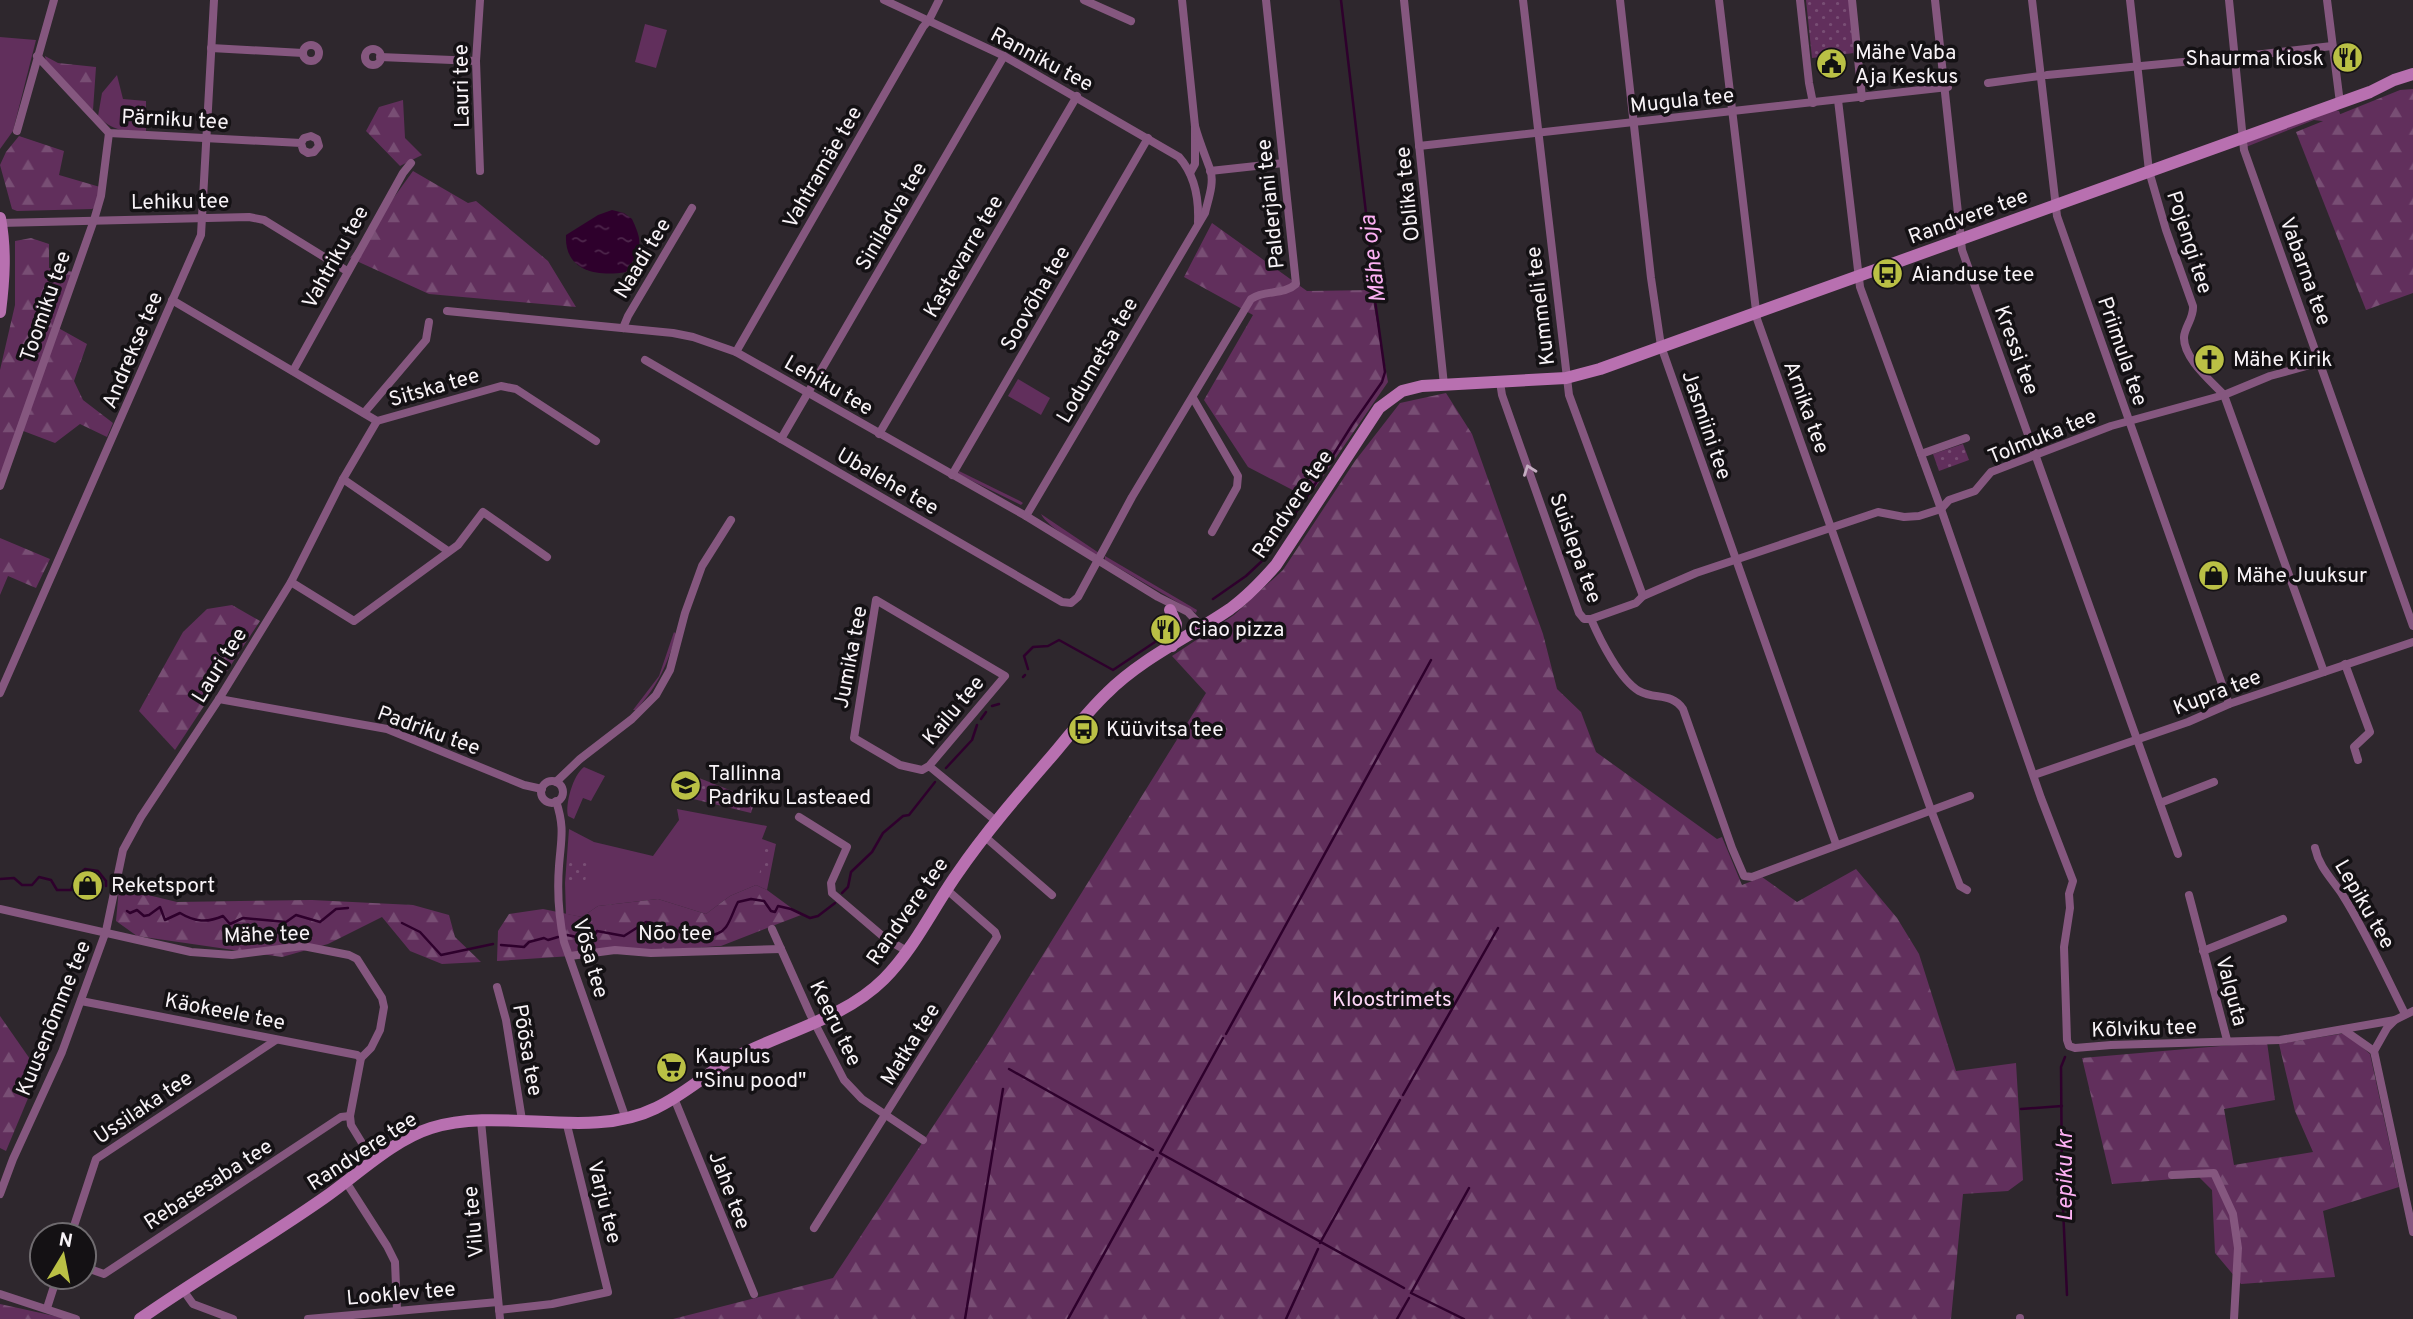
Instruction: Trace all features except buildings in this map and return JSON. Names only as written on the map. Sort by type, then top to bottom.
[{"type":"main road","name":"Randvere tee","points":[[140,1319],[418,1133],[449,1124],[481,1121],[626,1119],[674,1098],[734,1058],[864,996],[883,981],[907,951],[984,836],[1105,694],[1140,666],[1250,593],[1276,565],[1379,408],[1395,395],[1408,388],[1566,378],[1756,313],[2244,138],[2413,74]]},
{"type":"main road","points":[[2384,87],[2413,83]]},
{"type":"main road","points":[[0,222],[4,239],[4,284],[0,312]]},
{"type":"main road","points":[[1170,610],[1176,624],[1172,646]]},
{"type":"street","points":[[17,131],[54,0]]},
{"type":"street","name":"Andrekse tee","points":[[0,693],[201,235],[214,0]]},
{"type":"street","name":"Lauri tee","points":[[480,0],[476,61],[480,171]]},
{"type":"street","name":"Ranniku tee","points":[[884,0],[1004,56],[1077,96],[1181,157],[1192,170]]},
{"type":"street","name":"Vahtramäe tee","points":[[736,352],[939,0]]},
{"type":"street","points":[[1084,0],[1131,21]]},
{"type":"street","points":[[1182,0],[1195,126],[1192,170],[1198,194],[1198,222]]},
{"type":"street","name":"Palderjani tee","points":[[1097,561],[1132,497],[1251,299],[1257,295],[1286,291],[1296,284],[1266,0]]},
{"type":"street","name":"Oblika tee","points":[[1404,0],[1444,385]]},
{"type":"street","name":"Kummeli tee","points":[[1523,0],[1569,395],[1643,596]]},
{"type":"street","name":"Jasmiini tee","points":[[1620,0],[1661,346],[1836,844]]},
{"type":"street","name":"Arnika tee","points":[[1719,0],[1756,313],[1931,810],[1960,886],[1967,890]]},
{"type":"street","points":[[1800,0],[1813,103]]},
{"type":"street","points":[[1852,0],[1862,97]]},
{"type":"street","name":"Kressi tee","points":[[1935,0],[1961,232],[1959,239],[2136,739]]},
{"type":"street","name":"Priimula tee","points":[[2032,0],[2043,76],[2055,205],[2229,704]]},
{"type":"street","name":"Pojengi tee","points":[[2130,0],[2150,171],[2166,230],[2193,306],[2194,313],[2186,330],[2185,343],[2198,368],[2224,395],[2324,672]]},
{"type":"street","name":"Vabarna tee","points":[[2229,0],[2244,150],[2413,626]]},
{"type":"street","points":[[2327,0],[2340,103]]},
{"type":"street","points":[[2212,60],[2332,46]]},
{"type":"street","points":[[211,48],[303,53]]},
{"type":"street","name":"Pärniku tee","points":[[37,56],[109,133],[301,144]]},
{"type":"street","name":"Siniladva tee","points":[[807,392],[1004,56]]},
{"type":"street","points":[[380,57],[476,61]]},
{"type":"street","points":[[1988,83],[2183,62]]},
{"type":"street","name":"Mugula tee","points":[[1419,146],[1946,88]]},
{"type":"street","name":"Kastevarre tee","points":[[879,434],[1077,96]]},
{"type":"street","points":[[1838,100],[1858,276],[2034,775]]},
{"type":"street","points":[[1192,170],[1202,182],[1209,170],[1195,126]]},
{"type":"street","name":"Toomiku tee","points":[[0,486],[94,220],[101,196],[109,133]]},
{"type":"street","name":"Soovõha tee","points":[[952,475],[1148,138]]},
{"type":"street","points":[[1181,157],[1192,155],[1195,149]]},
{"type":"street","points":[[1192,170],[1200,162],[1209,170],[1283,163]]},
{"type":"street","name":"Vahtriku tee","points":[[293,371],[347,271],[411,163]]},
{"type":"street","name":"Lodumetsa tee","points":[[1026,516],[1205,213],[1209,199],[1209,170]]},
{"type":"street","name":"Naadi tee","points":[[623,328],[692,208]]},
{"type":"street","name":"Lehiku tee","points":[[0,222],[250,217],[264,220],[347,271]]},
{"type":"street","name":"Sitska tee","points":[[173,300],[377,421],[508,386],[596,441]]},
{"type":"street","name":"Lehiku tee","points":[[447,311],[693,337],[736,352],[1026,516],[1097,561],[1188,612],[1197,630]]},
{"type":"street","points":[[364,413],[426,340],[429,323]]},
{"type":"street","name":"Ubalehe tee","points":[[645,360],[1062,603],[1070,603],[1077,597],[1097,561]]},
{"type":"street","name":"Tolmuka tee","points":[[1591,620],[1636,603],[1643,596],[1696,573],[1878,512],[1904,517],[1919,516],[1941,509],[1950,500],[1975,491],[1991,472],[2111,426],[2224,395],[2270,376],[2321,362]]},
{"type":"street","name":"Suislepa tee","points":[[1500,382],[1502,396],[1579,613],[1584,619],[1591,620],[1604,648],[1636,690],[1648,695],[1670,697],[1682,709],[1744,876],[1752,877],[1836,844]]},
{"type":"street","points":[[781,439],[807,392]]},
{"type":"street","points":[[1193,398],[1238,476],[1237,487],[1212,532]]},
{"type":"street","name":"Lauri tee","points":[[106,931],[123,850],[141,817],[219,699],[291,582],[343,479],[377,421]]},
{"type":"street","name":"Tolmuka tee","points":[[1921,454],[1966,438]]},
{"type":"street","points":[[343,479],[449,551]]},
{"type":"street","points":[[291,582],[354,621],[458,545],[483,512],[547,557]]},
{"type":"street","points":[[556,782],[580,759],[632,719],[656,695],[670,670],[685,613],[702,566],[731,520]]},
{"type":"street","name":"Lehiku tee","points":[[1158,597],[1170,610],[1197,630]]},
{"type":"street","name":"Jumika tee","points":[[929,766],[922,770],[900,765],[854,738],[876,600],[1005,676]]},
{"type":"street","name":"Kupra tee","points":[[2034,775],[2188,722],[2229,704],[2413,642]]},
{"type":"street","points":[[2346,664],[2370,732],[2354,747],[2358,760]]},
{"type":"street","name":"Kailu tee","points":[[996,821],[929,766],[1005,676]]},
{"type":"street","name":"Padriku tee","points":[[219,699],[387,729],[524,785],[542,789]]},
{"type":"street","points":[[2136,739],[2178,854]]},
{"type":"street","name":"Kõlviku tee","points":[[2034,775],[2073,881],[2069,894],[2070,908],[2064,947],[2067,1040],[2074,1048],[2280,1040],[2395,1020],[2409,1013]]},
{"type":"street","points":[[549,782],[556,782],[563,792],[561,797],[556,802],[545,799],[542,789],[549,782]]},
{"type":"street","points":[[2160,803],[2214,782]]},
{"type":"street","points":[[1836,844],[1970,796]]},
{"type":"street","name":"Võsa tee","points":[[556,802],[562,822],[559,867],[560,921],[564,942],[626,1119]]},
{"type":"street","points":[[799,817],[847,847],[831,883],[832,892],[886,939],[907,951]]},
{"type":"street","points":[[984,836],[1052,895]]},
{"type":"street","name":"Lepiku tee","points":[[2315,848],[2321,865],[2342,894],[2409,1013]]},
{"type":"street","name":"Matka tee","points":[[814,1228],[997,937],[995,932],[946,889]]},
{"type":"street","name":"Valguta","points":[[2189,895],[2227,1040]]},
{"type":"street","name":"Mähe tee","points":[[0,909],[191,951],[232,955],[303,946],[357,959],[382,998],[384,1007],[380,1030],[361,1058],[349,1116]]},
{"type":"street","name":"Valguta","points":[[2203,951],[2283,919]]},
{"type":"street","name":"Keeru tee","points":[[772,929],[814,1022],[844,1080],[862,1099],[923,1140]]},
{"type":"street","name":"Kuusenõmme tee","points":[[0,1194],[62,1052],[106,931]]},
{"type":"street","name":"Nõo tee","points":[[570,956],[615,950],[651,953],[781,949]]},
{"type":"street","name":"Põõsa tee","points":[[497,987],[506,1020],[522,1120]]},
{"type":"street","name":"Käokeele tee","points":[[81,1001],[357,1055],[361,1058]]},
{"type":"street","points":[[2374,1051],[2387,1028],[2395,1020]]},
{"type":"street","points":[[2344,1030],[2374,1051],[2409,1194],[2413,1232]]},
{"type":"street","name":"Ussilaka tee","points":[[76,1221],[96,1159],[275,1040]]},
{"type":"street","name":"Jahe tee","points":[[674,1098],[754,1294]]},
{"type":"street","points":[[349,1116],[351,1125],[373,1161]]},
{"type":"street","name":"Rebasesaba tee","points":[[98,1272],[104,1274],[341,1117],[349,1116]]},
{"type":"street","name":"Vilu tee","points":[[481,1121],[499,1310]]},
{"type":"street","name":"Varju tee","points":[[566,1121],[608,1292]]},
{"type":"street","points":[[2172,1175],[2214,1173],[2233,1214],[2238,1248],[2234,1319]]},
{"type":"street","points":[[346,1182],[395,1262],[397,1310]]},
{"type":"street","points":[[183,1290],[193,1304],[233,1319]]},
{"type":"street","points":[[47,1308],[52,1291]]},
{"type":"street","name":"Looklev tee","points":[[308,1319],[397,1310],[499,1310],[552,1304],[608,1292]]},
{"type":"street","points":[[0,1294],[76,1319]]},
{"type":"green space","points":[[1806,0],[1849,0],[1854,53],[1812,58]]},
{"type":"green space","points":[[645,24],[667,30],[656,68],[635,62]]},
{"type":"green space","points":[[0,37],[36,40],[13,131],[0,149]]},
{"type":"green space","points":[[45,56],[58,63],[96,67],[93,110],[46,61]]},
{"type":"green space","points":[[117,75],[123,99],[146,101],[146,133],[125,131],[98,116],[102,93]]},
{"type":"green space","points":[[2413,89],[2413,293],[2366,310],[2296,132],[2400,90]]},
{"type":"green space","points":[[403,100],[405,138],[422,155],[400,166],[366,131],[379,107]]},
{"type":"green space","points":[[2335,110],[2339,111],[2344,124],[2314,120],[2246,147],[2248,142]]},
{"type":"green space","points":[[19,136],[64,151],[59,175],[100,187],[95,207],[17,211],[12,209],[0,165],[6,152]]},
{"type":"green space","points":[[413,171],[468,203],[476,201],[548,261],[576,307],[429,294],[350,258]]},
{"type":"green space","points":[[1212,223],[1307,291],[1371,290],[1388,382],[1308,498],[1248,467],[1204,400],[1253,315],[1184,277]]},
{"type":"green space","points":[[31,238],[49,244],[49,268],[74,272],[53,325],[87,344],[74,381],[83,400],[113,423],[107,437],[80,424],[55,443],[18,429],[0,478],[0,370],[15,305],[15,241]]},
{"type":"green space","points":[[1018,379],[1050,398],[1041,415],[1008,396]]},
{"type":"green space","name":"Kloostrimets","points":[[1446,393],[1472,434],[1543,634],[1557,689],[1581,712],[1596,752],[1717,839],[1722,837],[1742,885],[1762,877],[1797,902],[1856,869],[1897,918],[1919,954],[1956,1071],[2016,1063],[2023,1180],[2008,1191],[1963,1194],[1951,1319],[673,1319],[833,1278],[988,1043],[1206,693],[1172,656],[1234,615],[1283,570],[1355,461],[1400,403]]},
{"type":"green space","points":[[1963,444],[1969,460],[1939,471],[1933,454]]},
{"type":"green space","points":[[959,471],[1023,503],[1021,505],[958,474]]},
{"type":"green space","points":[[1041,514],[1099,553],[1096,555],[1066,536],[1050,525]]},
{"type":"green space","points":[[0,538],[50,559],[36,588],[8,576],[0,595]]},
{"type":"green space","points":[[1105,556],[1197,610],[1196,613],[1105,560]]},
{"type":"green space","points":[[232,605],[260,621],[175,750],[139,711],[183,632],[207,609]]},
{"type":"green space","points":[[674,632],[676,634],[673,645],[661,675],[650,693],[636,710],[633,710],[659,676]]},
{"type":"green space","points":[[584,767],[605,776],[591,801],[583,798],[574,819],[568,816],[569,797],[576,776]]},
{"type":"green space","points":[[694,776],[755,800],[751,813],[685,797]]},
{"type":"green space","points":[[677,809],[767,826],[762,839],[776,844],[767,890],[756,885],[730,896],[706,914],[658,899],[598,906],[582,917],[566,914],[569,829],[594,842],[653,856],[679,820]]},
{"type":"green space","points":[[765,846],[773,847],[767,877],[759,876]]},
{"type":"green space","points":[[570,858],[589,861],[585,882],[567,880]]},
{"type":"green space","points":[[756,885],[801,915],[721,946],[497,961],[498,931],[509,914],[543,909],[582,917],[598,906],[658,899],[706,914],[730,896]]},
{"type":"green space","points":[[119,888],[177,902],[312,900],[413,905],[449,915],[455,937],[481,962],[442,964],[410,951],[382,917],[328,944],[282,957],[137,936],[116,921]]},
{"type":"green space","points":[[0,1016],[39,1072],[6,1151],[0,1148]]},
{"type":"green space","points":[[2346,1033],[2370,1054],[2399,1187],[2323,1211],[2335,1277],[2241,1284],[2215,1253],[2212,1190],[2199,1177],[2112,1184],[2082,1058],[2267,1042],[2275,1100],[2224,1109],[2234,1165],[2313,1152],[2295,1111],[2279,1044]]},
{"type":"green space","points":[[0,1304],[68,1319],[0,1319]]},
{"type":"water","points":[[612,210],[624,213],[632,219],[639,241],[635,258],[626,272],[604,273],[584,269],[570,257],[566,235],[598,215]]},
{"type":"waterway","name":"Mähe oja","points":[[1307,497],[1382,382],[1385,372],[1341,0]]},
{"type":"waterway","name":"Mähe oja","points":[[1213,599],[1262,561],[1301,505]]},
{"type":"waterway","points":[[1028,669],[1024,656],[1033,647],[1048,646],[1059,640],[1113,670],[1155,642]]},
{"type":"waterway","points":[[1226,1034],[1431,660]]},
{"type":"waterway","name":"Mähe oja","points":[[992,706],[999,704]]},
{"type":"waterway","name":"Mähe oja","points":[[981,719],[986,712]]},
{"type":"waterway","name":"Mähe oja","points":[[946,768],[972,740],[977,725]]},
{"type":"waterway","points":[[842,893],[848,887],[851,872],[872,852],[883,833],[903,816],[909,815],[935,782]]},
{"type":"waterway","name":"Mähe oja","points":[[0,879],[14,878],[22,885],[32,885],[39,877],[51,880],[57,890],[71,890],[76,877],[85,869],[98,871],[106,881],[106,886]]},
{"type":"waterway","name":"Mähe oja","points":[[582,937],[594,936],[597,931],[624,936],[646,922],[710,936],[726,927],[738,902],[751,899],[764,901],[771,911],[775,912],[778,906],[810,918],[818,916],[835,903]]},
{"type":"waterway","points":[[127,911],[130,913],[137,910],[144,916],[160,907],[165,920],[180,913],[201,920],[223,916],[230,924],[243,918],[286,922],[296,915],[320,922],[336,909],[348,908]]},
{"type":"waterway","points":[[402,923],[420,932],[441,955],[493,944]]},
{"type":"waterway","points":[[1403,1095],[1498,928]]},
{"type":"waterway","name":"Mähe oja","points":[[567,935],[577,937]]},
{"type":"waterway","points":[[501,945],[524,947],[529,942],[558,937]]},
{"type":"waterway","points":[[1223,1038],[1160,1153],[1404,1288]]},
{"type":"waterway","name":"Lepiku kr","points":[[2065,1057],[2061,1067],[2062,1186],[2067,1295]]},
{"type":"waterway","points":[[1009,1069],[1153,1150]]},
{"type":"waterway","points":[[965,1319],[1003,1089]]},
{"type":"waterway","points":[[1320,1243],[1400,1100]]},
{"type":"waterway","points":[[2021,1109],[2062,1106]]},
{"type":"waterway","points":[[1068,1319],[1157,1158]]},
{"type":"waterway","points":[[1464,1319],[1411,1293],[1469,1188]]},
{"type":"waterway","points":[[1286,1319],[1318,1249]]},
{"type":"waterway","points":[[1397,1319],[1409,1298]]},
{"type":"place","name":"Shaurma kiosk","points":[[2347,58]]},
{"type":"place","name":"Mähe Vaba Aja Keskus","points":[[1832,64]]},
{"type":"place","name":"Aianduse tee","points":[[1888,274]]},
{"type":"place","name":"Mähe Kirik","points":[[2210,359]]},
{"type":"place","name":"Mähe Juuksur","points":[[2213,575]]},
{"type":"place","name":"Ciao pizza","points":[[1165,629]]},
{"type":"place","name":"Küüvitsa tee","points":[[1083,729]]},
{"type":"place","name":"Tallinna Padriku Lasteaed","points":[[685,785]]},
{"type":"place","name":"Reketsport","points":[[88,885]]},
{"type":"place","name":"Kauplus \"Sinu pood\"","points":[[672,1068]]}]
